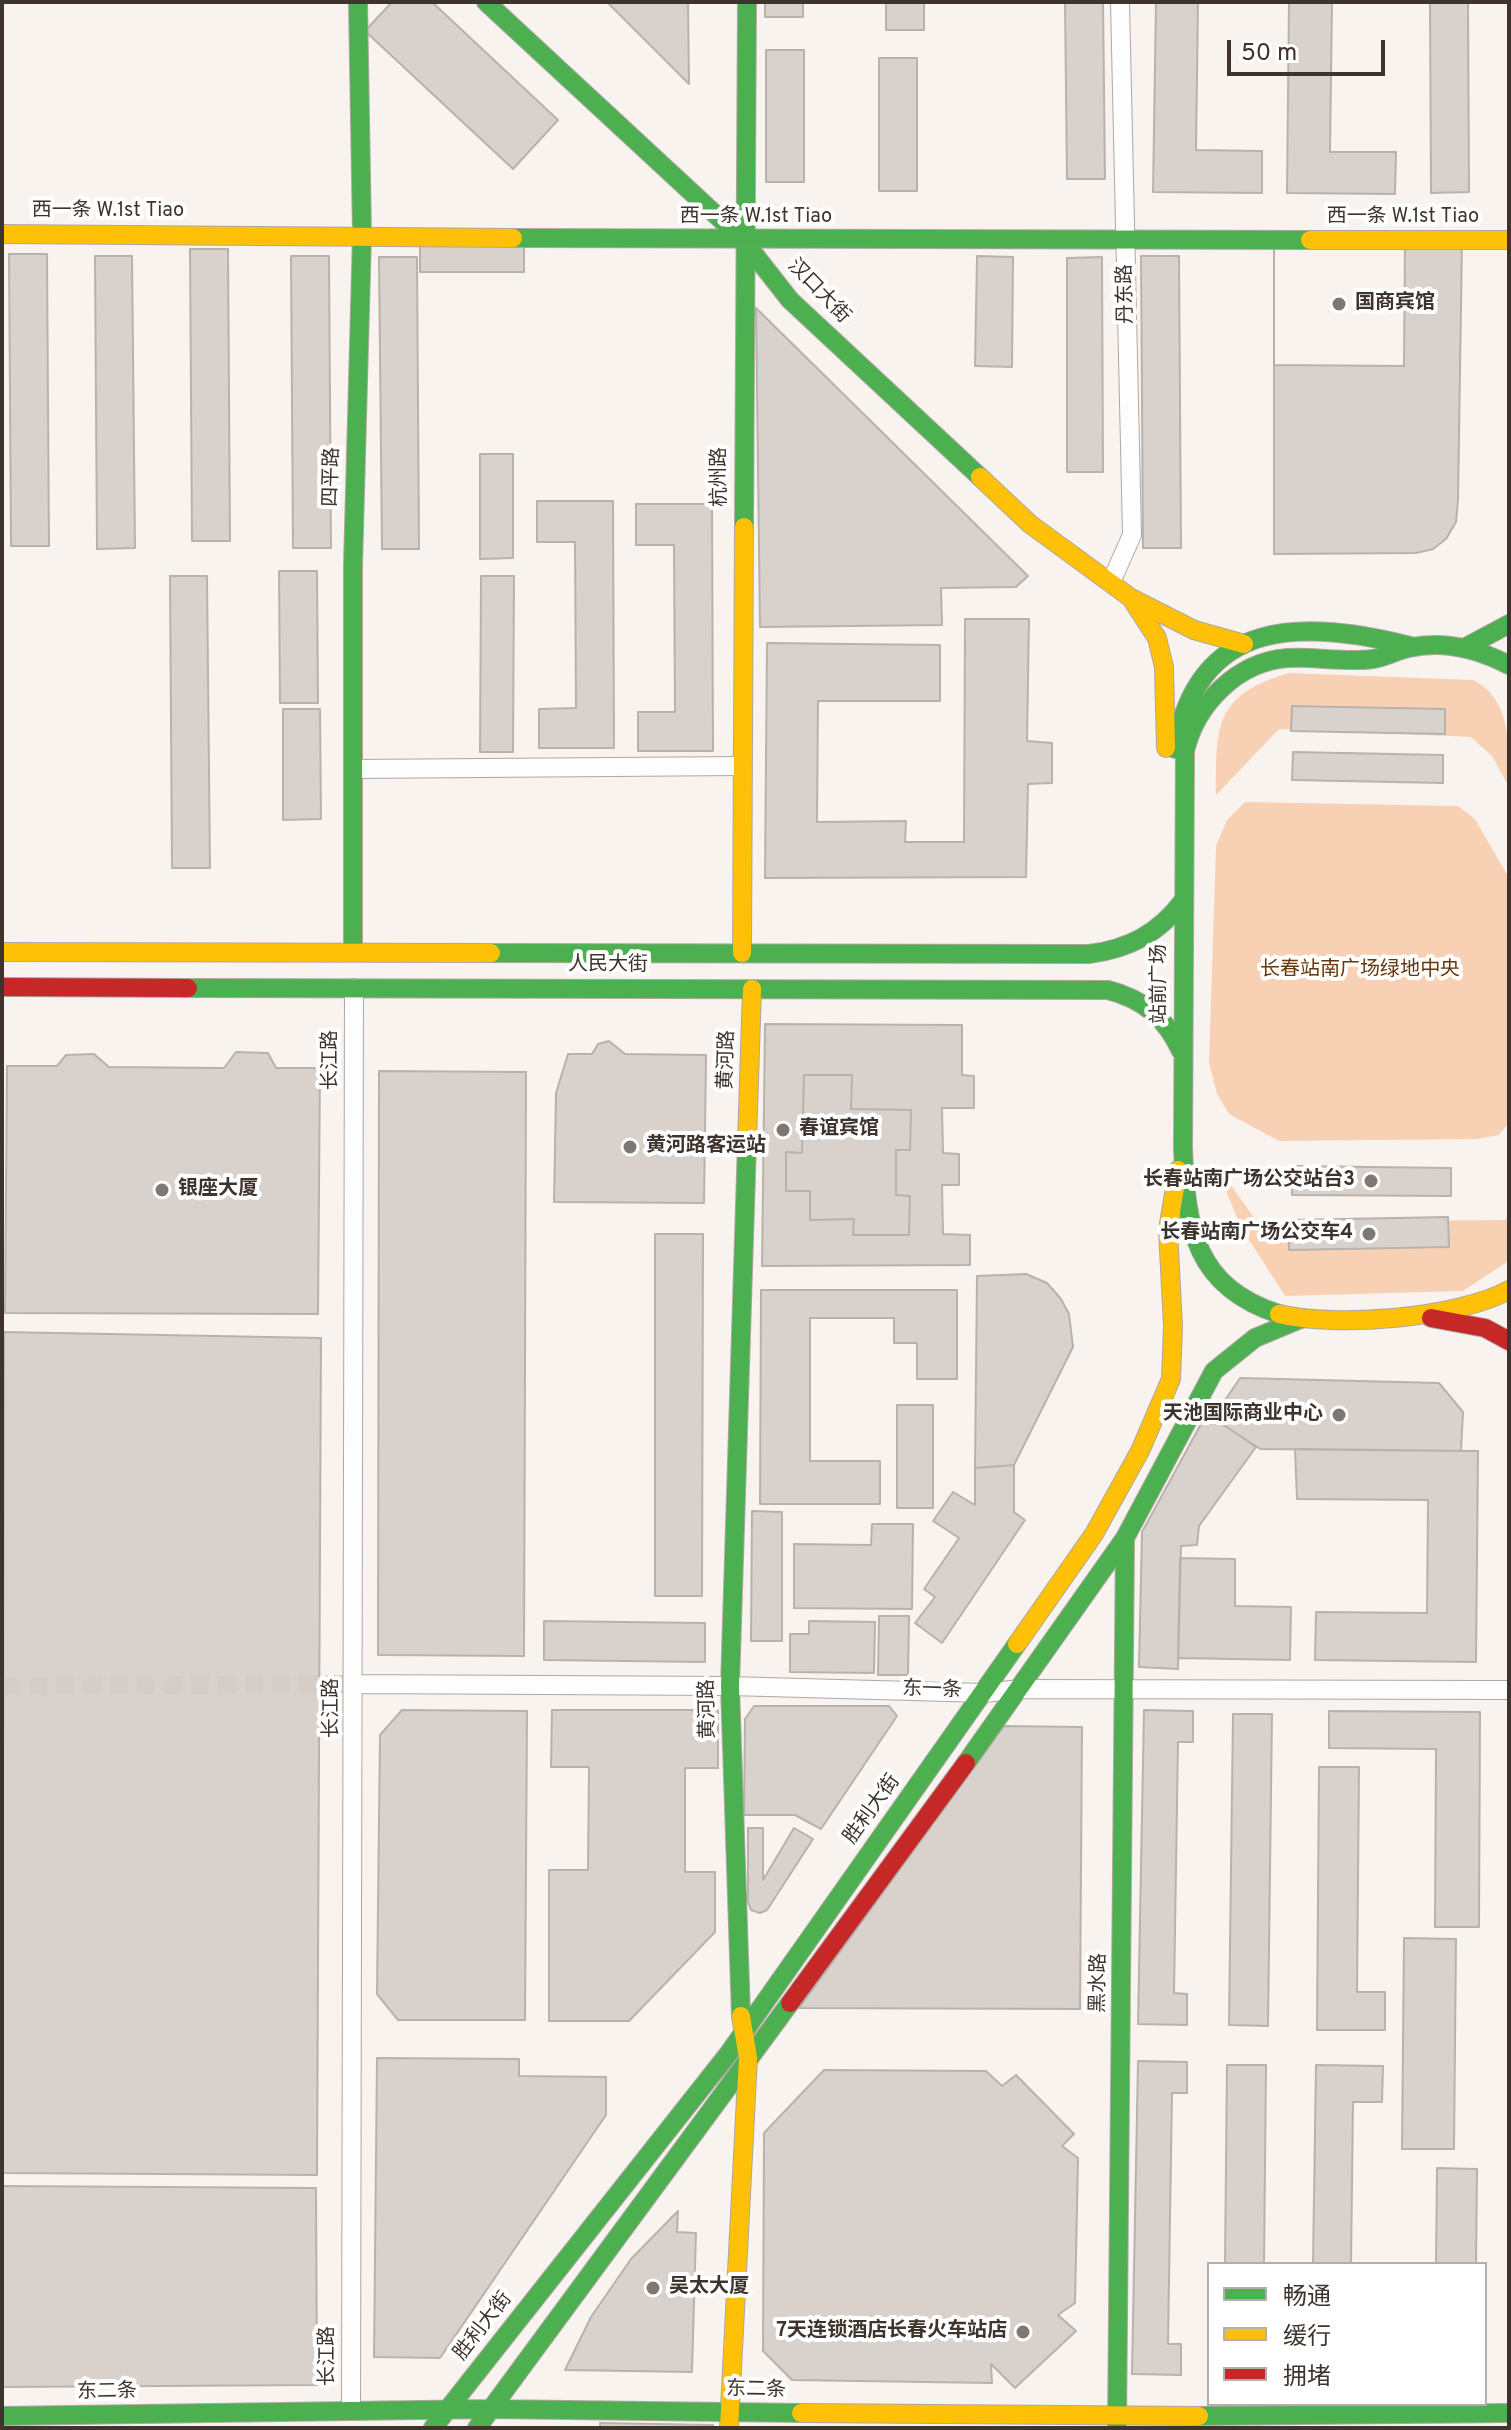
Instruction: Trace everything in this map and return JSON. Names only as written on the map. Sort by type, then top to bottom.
[{"type":"main road","name":"四平路","points":[[353,952],[353,565],[362,235],[358,2]]},
{"type":"main road","name":"汉口大街","points":[[486,2],[743,240],[790,300],[1030,524],[1131,598]]},
{"type":"main road","name":"杭州路","points":[[742,953],[743,240],[747,2]]},
{"type":"main road","name":"西一条 W.1st Tiao","points":[[2,234],[743,240],[1509,240]]},
{"type":"main road","points":[[1131,598],[1194,630],[1244,644]]},
{"type":"main road","points":[[1131,598],[1157,638],[1164,667],[1163,732],[1174,773]]},
{"type":"main road","points":[[1464,648],[1509,624]]},
{"type":"main road","points":[[1183,856],[1173,823],[1174,773],[1181,715],[1197,681],[1223,655],[1253,639],[1315,634],[1382,638],[1414,647]]},
{"type":"main road","name":"站前广场","points":[[1509,665],[1484,651],[1414,647],[1375,659],[1280,657],[1241,670],[1197,715],[1189,732],[1185,751],[1183,856],[1183,1148],[1187,1222],[1203,1261],[1218,1280],[1240,1297],[1263,1310],[1303,1318],[1421,1316],[1479,1306],[1509,1290]]},
{"type":"main road","name":"人民大街","points":[[2,952],[1107,952],[1139,942],[1174,915],[1183,901]]},
{"type":"main road","name":"人民大街","points":[[2,987],[1108,990],[1141,1000],[1156,1012],[1169,1026],[1183,1056]]},
{"type":"main road","name":"黄河路","points":[[729,2420],[748,2058],[741,2032],[730,1686],[752,989]]},
{"type":"main road","name":"胜利大街","points":[[433,2428],[729,2053],[1094,1534],[1140,1451],[1171,1379],[1173,1326],[1168,1230],[1183,1148]]},
{"type":"main road","points":[[1421,1316],[1485,1328],[1509,1341]]},
{"type":"main road","points":[[477,2428],[1021,1689],[1125,1538],[1214,1371],[1234,1349],[1256,1335],[1303,1318]]},
{"type":"main road","name":"黑水路","points":[[1117,2423],[1125,1538]]},
{"type":"main road","name":"东二条","points":[[2,2416],[350,2420],[446,2410],[490,2409],[729,2420],[1117,2423],[1509,2413]]},
{"type":"street","name":"丹东路","points":[[1111,582],[1132,535],[1120,2]]},
{"type":"street","points":[[353,769],[742,766]]},
{"type":"street","name":"长江路","points":[[350,2420],[355,1684],[354,988]]},
{"type":"street","name":"东一条","points":[[355,1684],[730,1686],[984,1693],[1021,1689],[1509,1690]]},
{"type":"green space","points":[[1289,673],[1473,680],[1495,698],[1501,710],[1508,739],[1509,787],[1492,756],[1471,737],[1279,729],[1216,795],[1217,750],[1224,716],[1246,692]]},
{"type":"green space","name":"长春站南广场绿地中央","points":[[1245,802],[1458,806],[1475,819],[1509,878],[1509,1122],[1499,1135],[1477,1139],[1279,1141],[1229,1114],[1217,1094],[1209,1063],[1216,846],[1227,820]]},
{"type":"green space","points":[[1213,1160],[1257,1222],[1505,1220],[1509,1214],[1509,1257],[1507,1262],[1463,1291],[1285,1296],[1242,1229]]},
{"type":"building","points":[[392,2],[432,2],[558,120],[513,169],[365,31]]},
{"type":"building","points":[[607,2],[688,2],[689,84]]},
{"type":"building","points":[[765,2],[803,2],[803,17],[765,17]]},
{"type":"building","points":[[886,2],[924,2],[924,30],[886,30]]},
{"type":"building","points":[[1065,2],[1103,2],[1105,179],[1067,179]]},
{"type":"building","points":[[1156,2],[1198,2],[1196,150],[1262,151],[1262,193],[1153,192]]},
{"type":"building","points":[[1289,2],[1332,2],[1330,152],[1396,152],[1395,194],[1287,193]]},
{"type":"building","points":[[1430,2],[1468,2],[1469,192],[1431,193]]},
{"type":"building","points":[[766,50],[804,50],[804,182],[766,182]]},
{"type":"building","points":[[879,58],[917,58],[917,191],[879,191]]},
{"type":"building","points":[[420,239],[524,239],[524,272],[420,272]]},
{"type":"building","name":"国商宾馆","points":[[1405,242],[1404,366],[1274,365],[1274,243]]},
{"type":"building","points":[[1462,242],[1458,500],[1456,522],[1446,539],[1433,549],[1416,553],[1274,554],[1274,243]]},
{"type":"building","points":[[190,249],[228,249],[230,541],[192,541]]},
{"type":"building","points":[[9,254],[47,254],[49,546],[11,546]]},
{"type":"building","points":[[95,256],[132,256],[135,548],[97,549]]},
{"type":"building","points":[[291,256],[329,256],[331,548],[293,548]]},
{"type":"building","points":[[977,256],[1013,257],[1012,367],[975,366]]},
{"type":"building","points":[[1141,256],[1179,256],[1181,548],[1143,548]]},
{"type":"building","points":[[379,257],[417,257],[419,549],[382,549]]},
{"type":"building","points":[[1102,257],[1103,472],[1067,472],[1067,258]]},
{"type":"building","points":[[756,308],[1028,576],[1016,587],[941,588],[942,625],[760,627]]},
{"type":"building","points":[[480,454],[513,454],[513,558],[480,559]]},
{"type":"building","points":[[537,501],[613,501],[614,748],[539,748],[539,709],[576,708],[575,542],[537,542]]},
{"type":"building","points":[[636,504],[712,504],[713,751],[638,751],[638,712],[675,712],[674,545],[636,545]]},
{"type":"building","points":[[279,571],[317,571],[318,703],[280,703]]},
{"type":"building","points":[[170,576],[207,576],[210,868],[172,868]]},
{"type":"building","points":[[481,576],[514,576],[513,752],[480,752]]},
{"type":"building","points":[[965,619],[1029,619],[1027,741],[1052,743],[1052,783],[1028,784],[1026,877],[765,878],[767,643],[940,645],[940,701],[818,701],[817,822],[906,821],[905,842],[964,842]]},
{"type":"building","points":[[1292,706],[1445,709],[1445,734],[1291,731]]},
{"type":"building","points":[[283,709],[320,709],[321,819],[283,820]]},
{"type":"building","points":[[1293,752],[1443,755],[1443,783],[1292,780]]},
{"type":"building","name":"春谊宾馆","points":[[765,1024],[962,1025],[962,1075],[974,1076],[974,1108],[942,1108],[943,1153],[959,1154],[959,1185],[942,1185],[943,1234],[970,1235],[970,1265],[762,1266]],"holes":[[[804,1075],[852,1075],[851,1109],[911,1110],[910,1150],[896,1150],[896,1195],[910,1196],[909,1235],[853,1235],[854,1219],[810,1220],[810,1191],[786,1191],[786,1152],[802,1153]]]},
{"type":"building","name":"黄河路客运站","points":[[609,1041],[625,1054],[706,1055],[704,1203],[554,1202],[556,1093],[568,1054],[592,1054],[598,1044]]},
{"type":"building","name":"银座大厦","points":[[236,1052],[268,1053],[276,1068],[320,1068],[318,1314],[5,1313],[7,1066],[57,1066],[66,1055],[94,1054],[109,1067],[224,1068]]},
{"type":"building","points":[[379,1071],[526,1072],[524,1656],[378,1655]]},
{"type":"building","points":[[804,1075],[852,1075],[851,1109],[911,1110],[910,1150],[896,1150],[896,1195],[910,1196],[909,1235],[853,1235],[854,1219],[810,1220],[810,1191],[786,1191],[786,1152],[802,1153]]},
{"type":"building","name":"长春站南广场公交站台3","points":[[1292,1166],[1451,1168],[1451,1196],[1292,1195]]},
{"type":"building","name":"长春站南广场公交车4","points":[[1448,1217],[1449,1247],[1289,1250],[1289,1220]]},
{"type":"building","points":[[655,1234],[703,1234],[702,1596],[655,1596]]},
{"type":"building","points":[[1026,1274],[1047,1283],[1061,1299],[1069,1314],[1073,1347],[1014,1465],[975,1468],[977,1276]]},
{"type":"building","points":[[761,1290],[957,1290],[957,1379],[917,1379],[917,1343],[894,1343],[894,1318],[810,1318],[810,1461],[880,1461],[880,1504],[760,1504]]},
{"type":"building","points":[[4,1332],[321,1338],[317,2175],[2,2173]]},
{"type":"building","name":"天池国际商业中心","points":[[1240,1378],[1439,1383],[1463,1412],[1461,1451],[1260,1449],[1213,1418]]},
{"type":"building","points":[[897,1405],[933,1405],[933,1508],[897,1508]]},
{"type":"building","points":[[1207,1413],[1256,1447],[1199,1526],[1197,1545],[1181,1546],[1178,1669],[1139,1667],[1142,1532]]},
{"type":"building","points":[[1295,1449],[1478,1451],[1476,1662],[1315,1660],[1316,1612],[1427,1613],[1428,1500],[1297,1499]]},
{"type":"building","points":[[1014,1465],[1014,1512],[1025,1520],[942,1643],[915,1623],[935,1597],[924,1589],[959,1538],[933,1521],[953,1492],[975,1505],[975,1468]]},
{"type":"building","points":[[752,1511],[782,1512],[782,1641],[751,1641]]},
{"type":"building","points":[[872,1524],[913,1524],[912,1609],[794,1608],[794,1544],[871,1545]]},
{"type":"building","points":[[1180,1558],[1235,1559],[1235,1606],[1291,1607],[1290,1660],[1178,1658]]},
{"type":"building","points":[[879,1616],[909,1616],[908,1675],[878,1675]]},
{"type":"building","points":[[544,1621],[705,1623],[705,1662],[544,1660]]},
{"type":"building","points":[[809,1621],[875,1622],[874,1673],[790,1672],[790,1634],[809,1634]]},
{"type":"building","points":[[754,1706],[889,1706],[897,1716],[821,1829],[795,1815],[744,1815],[745,1719]]},
{"type":"building","points":[[402,1710],[527,1711],[525,2020],[398,2020],[377,1994],[380,1735]]},
{"type":"building","points":[[552,1710],[718,1710],[718,1768],[685,1768],[685,1872],[715,1872],[715,1932],[629,2021],[549,2021],[549,1870],[588,1870],[589,1767],[551,1767]]},
{"type":"building","points":[[1144,1710],[1193,1711],[1193,1742],[1178,1742],[1174,1993],[1187,1994],[1187,2025],[1138,2024]]},
{"type":"building","points":[[1329,1711],[1480,1712],[1479,1927],[1435,1927],[1436,1749],[1329,1748]]},
{"type":"building","points":[[1233,1714],[1272,1714],[1268,2026],[1229,2025]]},
{"type":"building","points":[[1004,1726],[1082,1727],[1080,2009],[799,2008]]},
{"type":"building","points":[[1319,1767],[1359,1767],[1357,1992],[1385,1992],[1385,2030],[1317,2030]]},
{"type":"building","points":[[748,1828],[763,1828],[763,1880],[794,1828],[813,1839],[767,1910],[760,1913],[751,1910],[748,1902]]},
{"type":"building","points":[[1404,1938],[1456,1939],[1454,2149],[1402,2149]]},
{"type":"building","points":[[377,2058],[519,2059],[519,2076],[606,2077],[606,2115],[440,2358],[374,2357]]},
{"type":"building","points":[[1138,2061],[1187,2062],[1187,2093],[1172,2093],[1168,2344],[1181,2344],[1181,2375],[1132,2374]]},
{"type":"building","points":[[1227,2065],[1266,2065],[1264,2262],[1225,2262]]},
{"type":"building","points":[[1316,2065],[1383,2066],[1382,2102],[1353,2102],[1351,2262],[1313,2262]]},
{"type":"building","points":[[824,2070],[986,2071],[1002,2086],[1016,2075],[1074,2134],[1062,2146],[1078,2158],[1075,2303],[1058,2315],[1076,2331],[1015,2388],[991,2364],[992,2383],[792,2380],[763,2351],[764,2133]]},
{"type":"building","points":[[1437,2168],[1477,2169],[1476,2262],[1436,2262]]},
{"type":"building","points":[[2,2186],[316,2188],[317,2385],[2,2387]]},
{"type":"building","name":"吴太大厦","points":[[678,2211],[677,2232],[696,2233],[692,2372],[565,2370],[591,2317],[631,2259]]},
{"type":"building","points":[[600,2423],[713,2425],[713,2428],[600,2428]]},
{"type":"tunnel","points":[[2,1686],[355,1684]]},
{"type":"traffic: fast","points":[[353,952],[353,565],[362,235],[358,2]]},
{"type":"traffic: fast","points":[[486,2],[743,240],[790,300],[980,477]]},
{"type":"traffic: fast","points":[[744,527],[747,2]]},
{"type":"traffic: fast","points":[[513,238],[1310,240]]},
{"type":"traffic: fast","points":[[1464,648],[1509,624]]},
{"type":"traffic: fast","points":[[1175,749],[1187,705],[1207,673],[1232,650],[1262,637],[1297,632],[1334,632],[1414,647]]},
{"type":"traffic: fast","points":[[1279,1314],[1229,1288],[1213,1271],[1201,1251],[1187,1204],[1183,1148],[1185,751],[1190,734],[1221,688],[1269,661],[1287,658],[1373,659],[1408,648],[1434,645],[1472,650],[1509,665]]},
{"type":"traffic: fast","points":[[491,953],[1089,954],[1104,952],[1142,938],[1164,922],[1183,901]]},
{"type":"traffic: fast","points":[[188,988],[1108,990],[1132,999],[1152,1012],[1168,1029],[1181,1051]]},
{"type":"traffic: fast","points":[[741,2016],[730,1686],[747,1142]]},
{"type":"traffic: fast","points":[[966,1763],[1125,1538],[1214,1371],[1255,1338],[1303,1318]]},
{"type":"traffic: fast","points":[[1117,2428],[1125,1538]]},
{"type":"traffic: fast","points":[[433,2428],[729,2053],[1017,1644]]},
{"type":"traffic: fast","points":[[477,2428],[790,2003]]},
{"type":"traffic: fast","points":[[2,2416],[490,2409],[801,2413]]},
{"type":"traffic: fast","points":[[1199,2416],[1509,2413]]},
{"type":"traffic: slow","points":[[2,234],[513,238]]},
{"type":"traffic: slow","points":[[1310,240],[1509,240]]},
{"type":"traffic: slow","points":[[980,477],[1030,524],[1131,598]]},
{"type":"traffic: slow","points":[[742,953],[744,527]]},
{"type":"traffic: slow","points":[[1166,748],[1164,667],[1157,638],[1131,598],[1194,630],[1244,644]]},
{"type":"traffic: slow","points":[[2,952],[491,953]]},
{"type":"traffic: slow","points":[[747,1142],[752,989]]},
{"type":"traffic: slow","points":[[1017,1644],[1094,1534],[1140,1451],[1171,1379],[1173,1326],[1168,1230],[1178,1170]]},
{"type":"traffic: slow","points":[[1279,1314],[1332,1320],[1396,1318],[1460,1308],[1509,1290]]},
{"type":"traffic: slow","points":[[729,2428],[748,2058],[741,2016]]},
{"type":"traffic: slow","points":[[801,2413],[1199,2416]]},
{"type":"traffic: jam","points":[[2,987],[188,988]]},
{"type":"traffic: jam","points":[[1431,1318],[1485,1328],[1509,1341]]},
{"type":"traffic: jam","points":[[790,2003],[966,1763]]},
{"type":"place","name":"国商宾馆","points":[[1339,304]]},
{"type":"place","name":"春谊宾馆","points":[[783,1130]]},
{"type":"place","name":"黄河路客运站","points":[[630,1147]]},
{"type":"place","name":"长春站南广场公交站台3","points":[[1371,1181]]},
{"type":"place","name":"银座大厦","points":[[162,1190]]},
{"type":"place","name":"长春站南广场公交车4","points":[[1369,1234]]},
{"type":"place","name":"天池国际商业中心","points":[[1339,1415]]},
{"type":"place","name":"吴太大厦","points":[[653,2288]]},
{"type":"place","name":"7天连锁酒店长春火车站店","points":[[1023,2332]]}]
